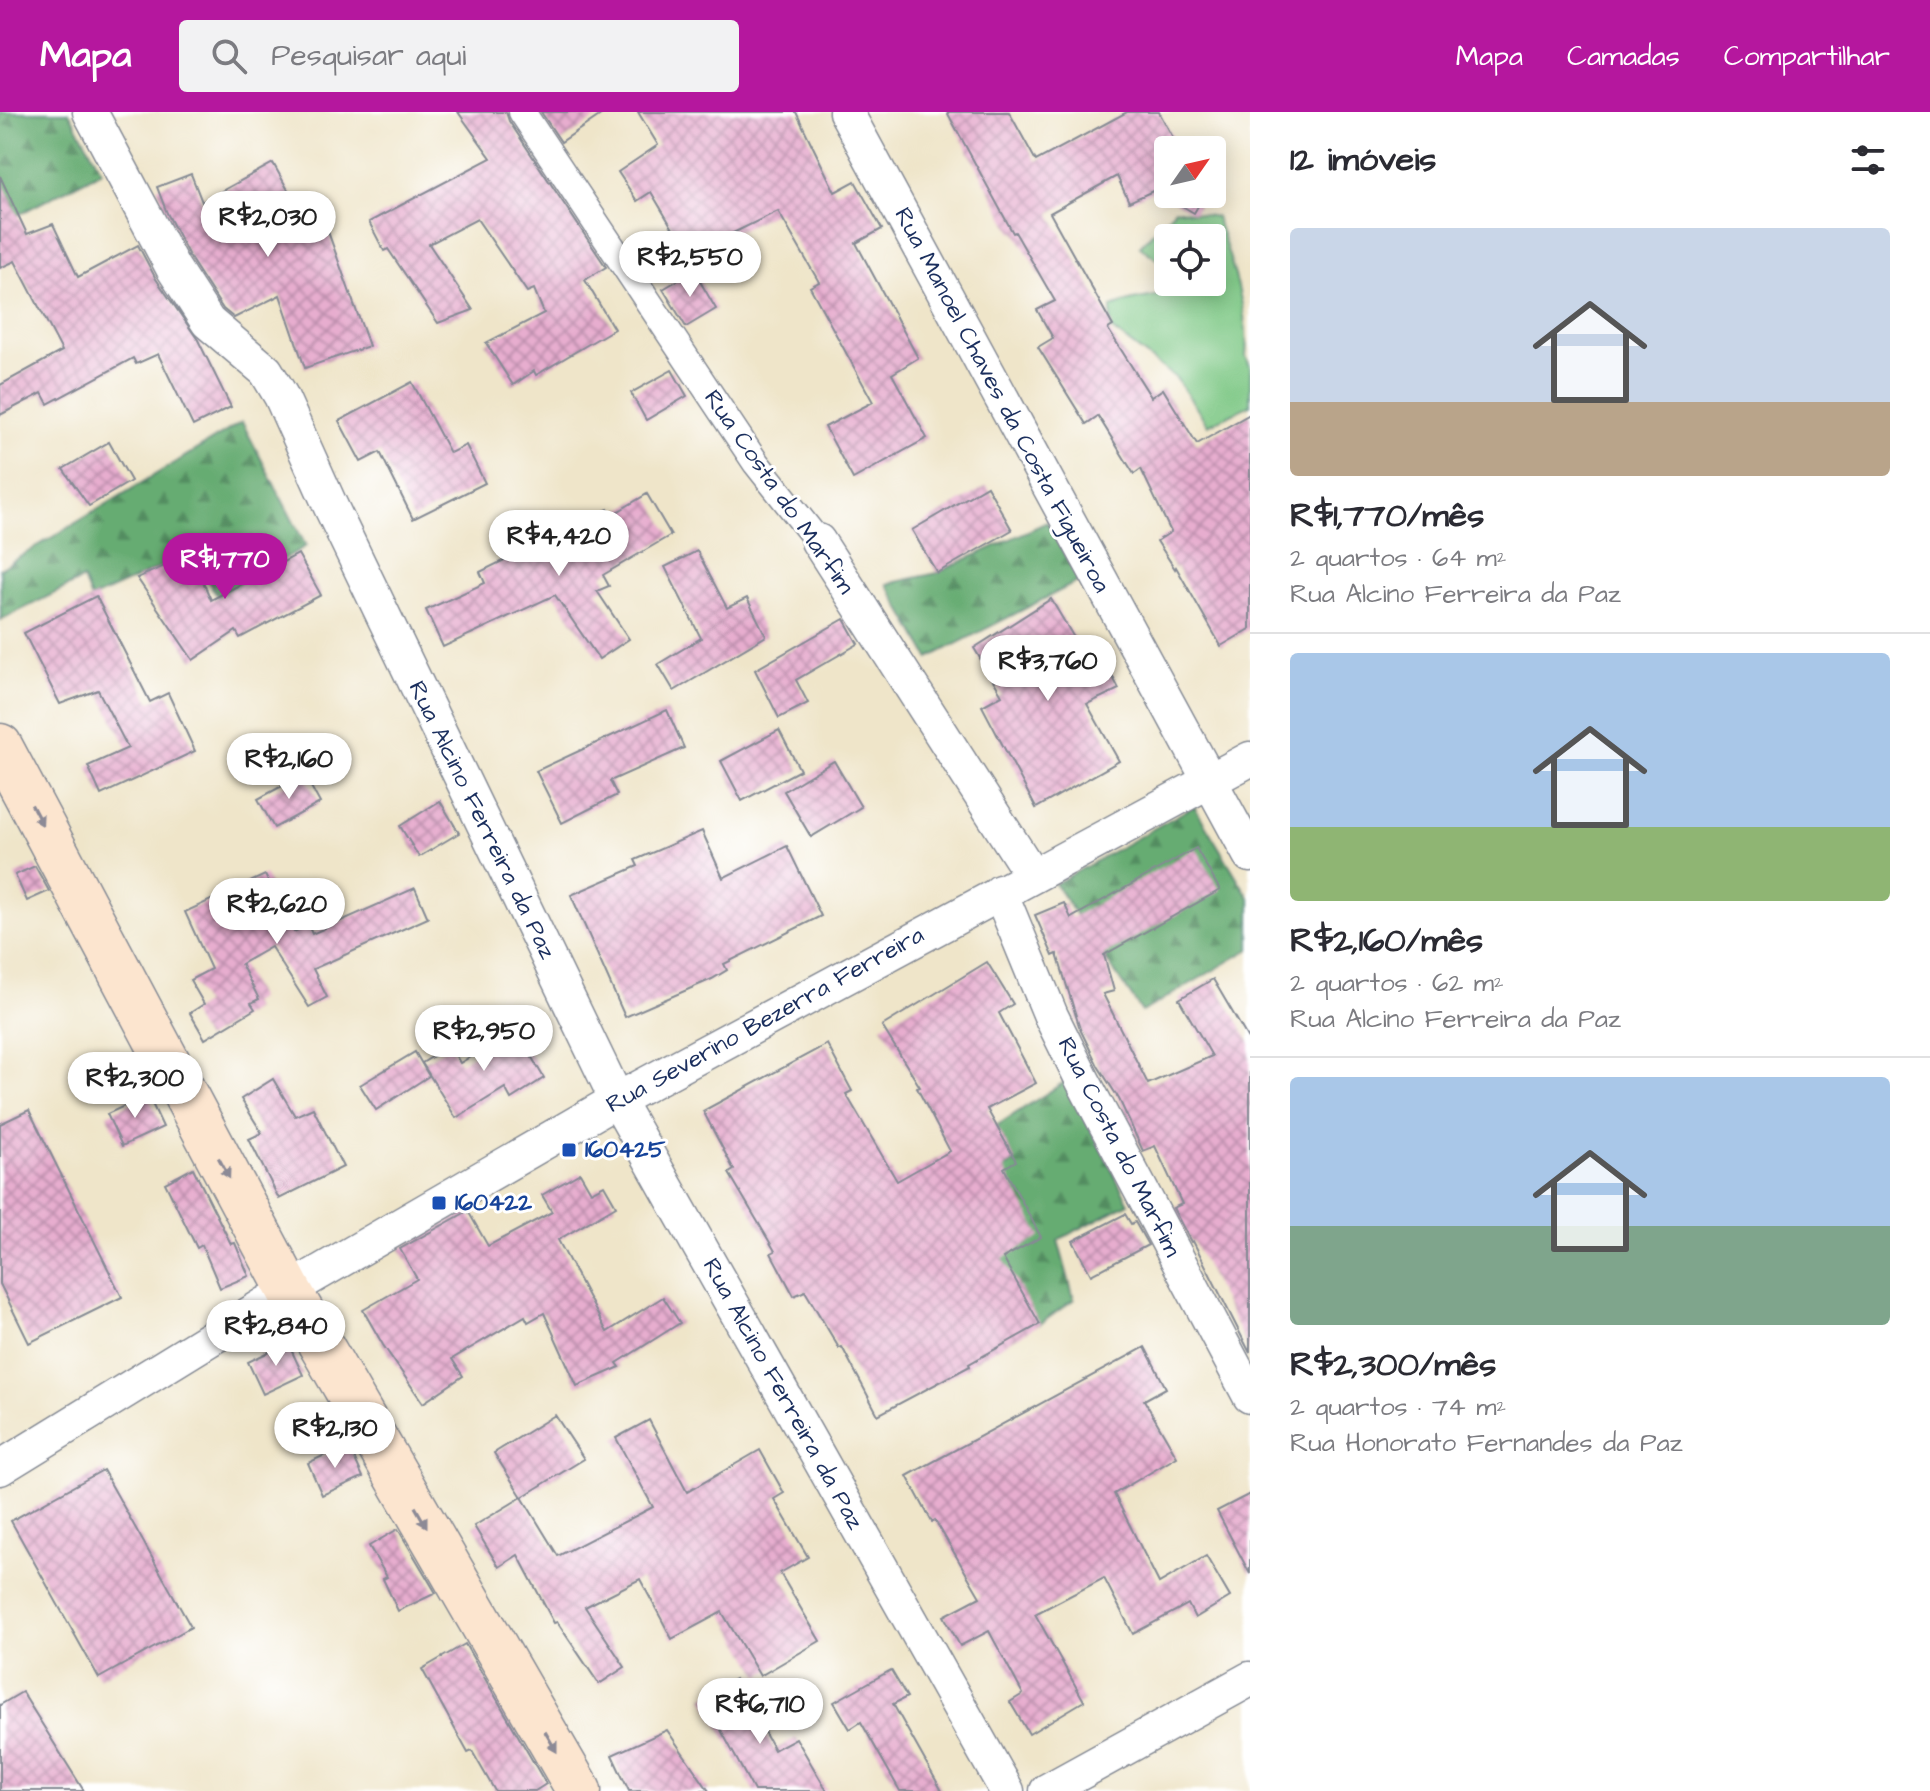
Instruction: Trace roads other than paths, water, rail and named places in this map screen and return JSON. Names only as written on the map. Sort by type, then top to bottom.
[{"type":"main road","points":[[0,746],[289,1290],[579,1791]]},
{"type":"street","name":"Rua Alcino Ferreira da Paz","points":[[90,112],[173,268],[208,322],[266,371],[281,396],[330,505],[617,1100],[1007,1791]]},
{"type":"street","name":"Rua Costa do Marfim","points":[[522,112],[756,463],[818,541],[1032,875]]},
{"type":"street","name":"Rua Manoel Chaves da Costa Figueiroa","points":[[846,112],[1250,855]]},
{"type":"street","name":"Rua Severino Bezerra Ferreira","points":[[0,1468],[289,1290],[617,1100],[1250,759]]},
{"type":"street","name":"Rua Costa do Marfim","points":[[1000,892],[1070,1055],[1250,1396]]},
{"type":"street","points":[[1047,1791],[1250,1679]]},
{"type":"place","name":"160425","points":[[569,1150]]},
{"type":"place","name":"160422","points":[[439,1203]]}]
